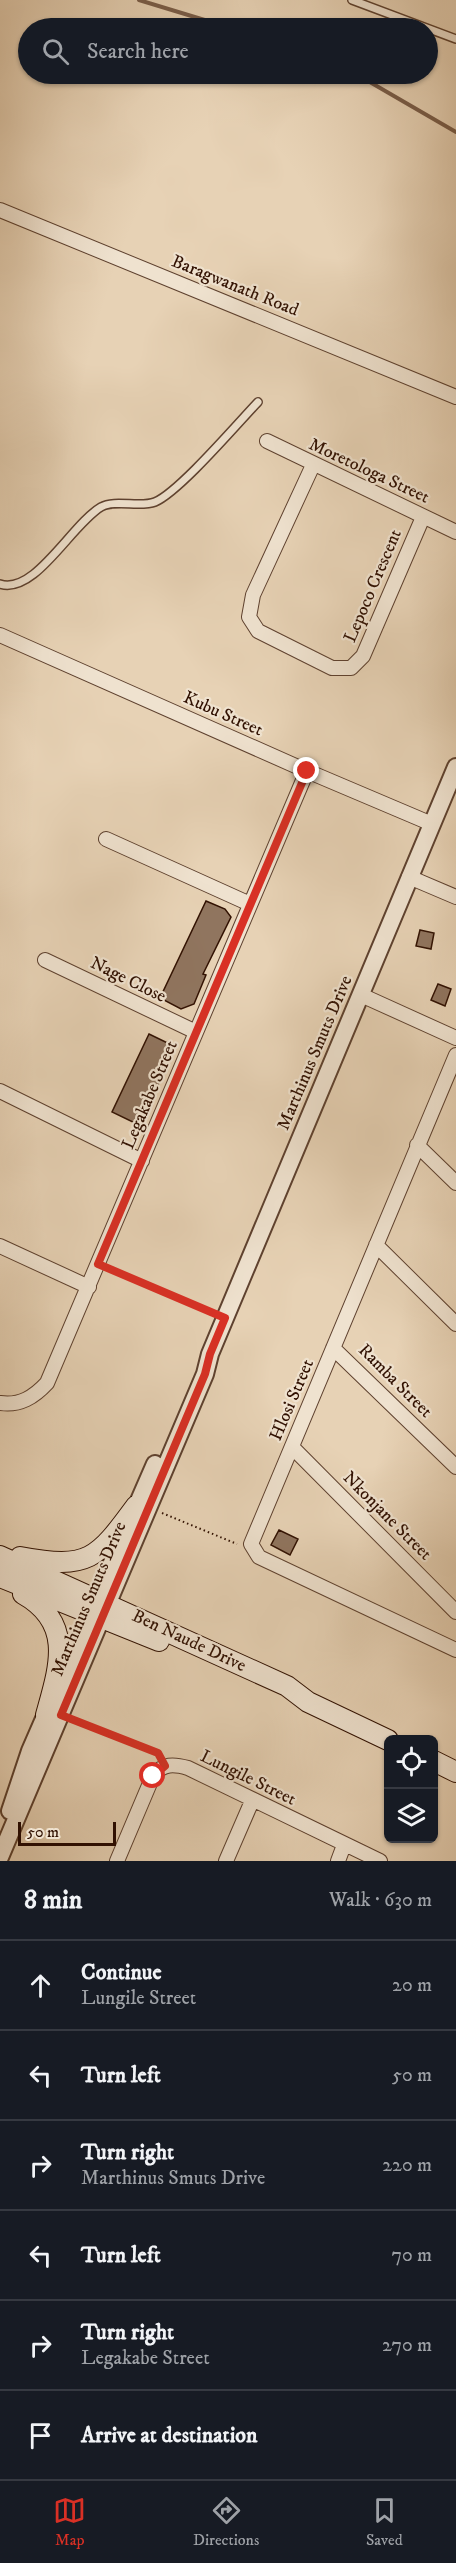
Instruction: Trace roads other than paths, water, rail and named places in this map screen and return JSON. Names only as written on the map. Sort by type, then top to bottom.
[{"type":"main road","points":[[0,1555],[59,1563],[85,1559],[106,1547],[143,1507]]},
{"type":"main road","name":"Ben Naude Drive","points":[[0,1555],[100,1608],[289,1699],[308,1702],[384,1738]]},
{"type":"main road","points":[[0,1579],[43,1607],[58,1632],[58,1674],[53,1715]]},
{"type":"main road","name":"Ben Naude Drive","points":[[0,1579],[100,1608]]},
{"type":"main road","points":[[438,1763],[456,1772]]},
{"type":"street","name":"Baragwanath Road","points":[[0,210],[456,397]]},
{"type":"street","name":"Moretologa Street","points":[[267,441],[456,532]]},
{"type":"street","name":"Lepoco Crescent","points":[[314,465],[253,595],[249,617],[258,632],[332,668],[351,668],[363,656],[423,517]]},
{"type":"street","name":"Kubu Street","points":[[0,635],[432,824]]},
{"type":"street","name":"Marthinus Smuts Drive","points":[[53,1715],[143,1507],[203,1359],[210,1354],[456,767]]},
{"type":"street","name":"Legakabe Street","points":[[0,1403],[16,1403],[29,1399],[47,1383],[307,771]]},
{"type":"street","points":[[106,839],[250,904]]},
{"type":"street","points":[[409,878],[456,897]]},
{"type":"street","name":"Nage Close","points":[[45,960],[196,1032]]},
{"type":"street","points":[[361,995],[456,1038]]},
{"type":"street","name":"Hlosi Street","points":[[456,1055],[253,1535],[252,1547],[259,1557],[456,1650]]},
{"type":"street","points":[[0,1091],[142,1161]]},
{"type":"street","points":[[417,1145],[456,1183]]},
{"type":"street","points":[[376,1245],[456,1324]]},
{"type":"street","points":[[0,1246],[88,1287]]},
{"type":"street","name":"Ramba Street","points":[[333,1348],[456,1467]]},
{"type":"street","name":"Nkonjane Street","points":[[292,1447],[456,1612]]},
{"type":"street","points":[[0,1841],[22,1771],[53,1715]]},
{"type":"street","points":[[0,1857],[53,1715]]},
{"type":"street","name":"Lungile Street","points":[[117,1861],[157,1770],[165,1766],[178,1765],[380,1861]]},
{"type":"street","points":[[226,1861],[252,1801]]},
{"type":"street","points":[[338,1861],[344,1845]]},
{"type":"lane","points":[[352,0],[400,18]]},
{"type":"lane","points":[[438,32],[456,39]]},
{"type":"lane","points":[[0,584],[10,587],[30,579],[85,520],[103,506],[155,502],[190,471],[258,402]]},
{"type":"waterway","points":[[139,0],[198,18]]},
{"type":"waterway","points":[[373,84],[456,132]]}]
